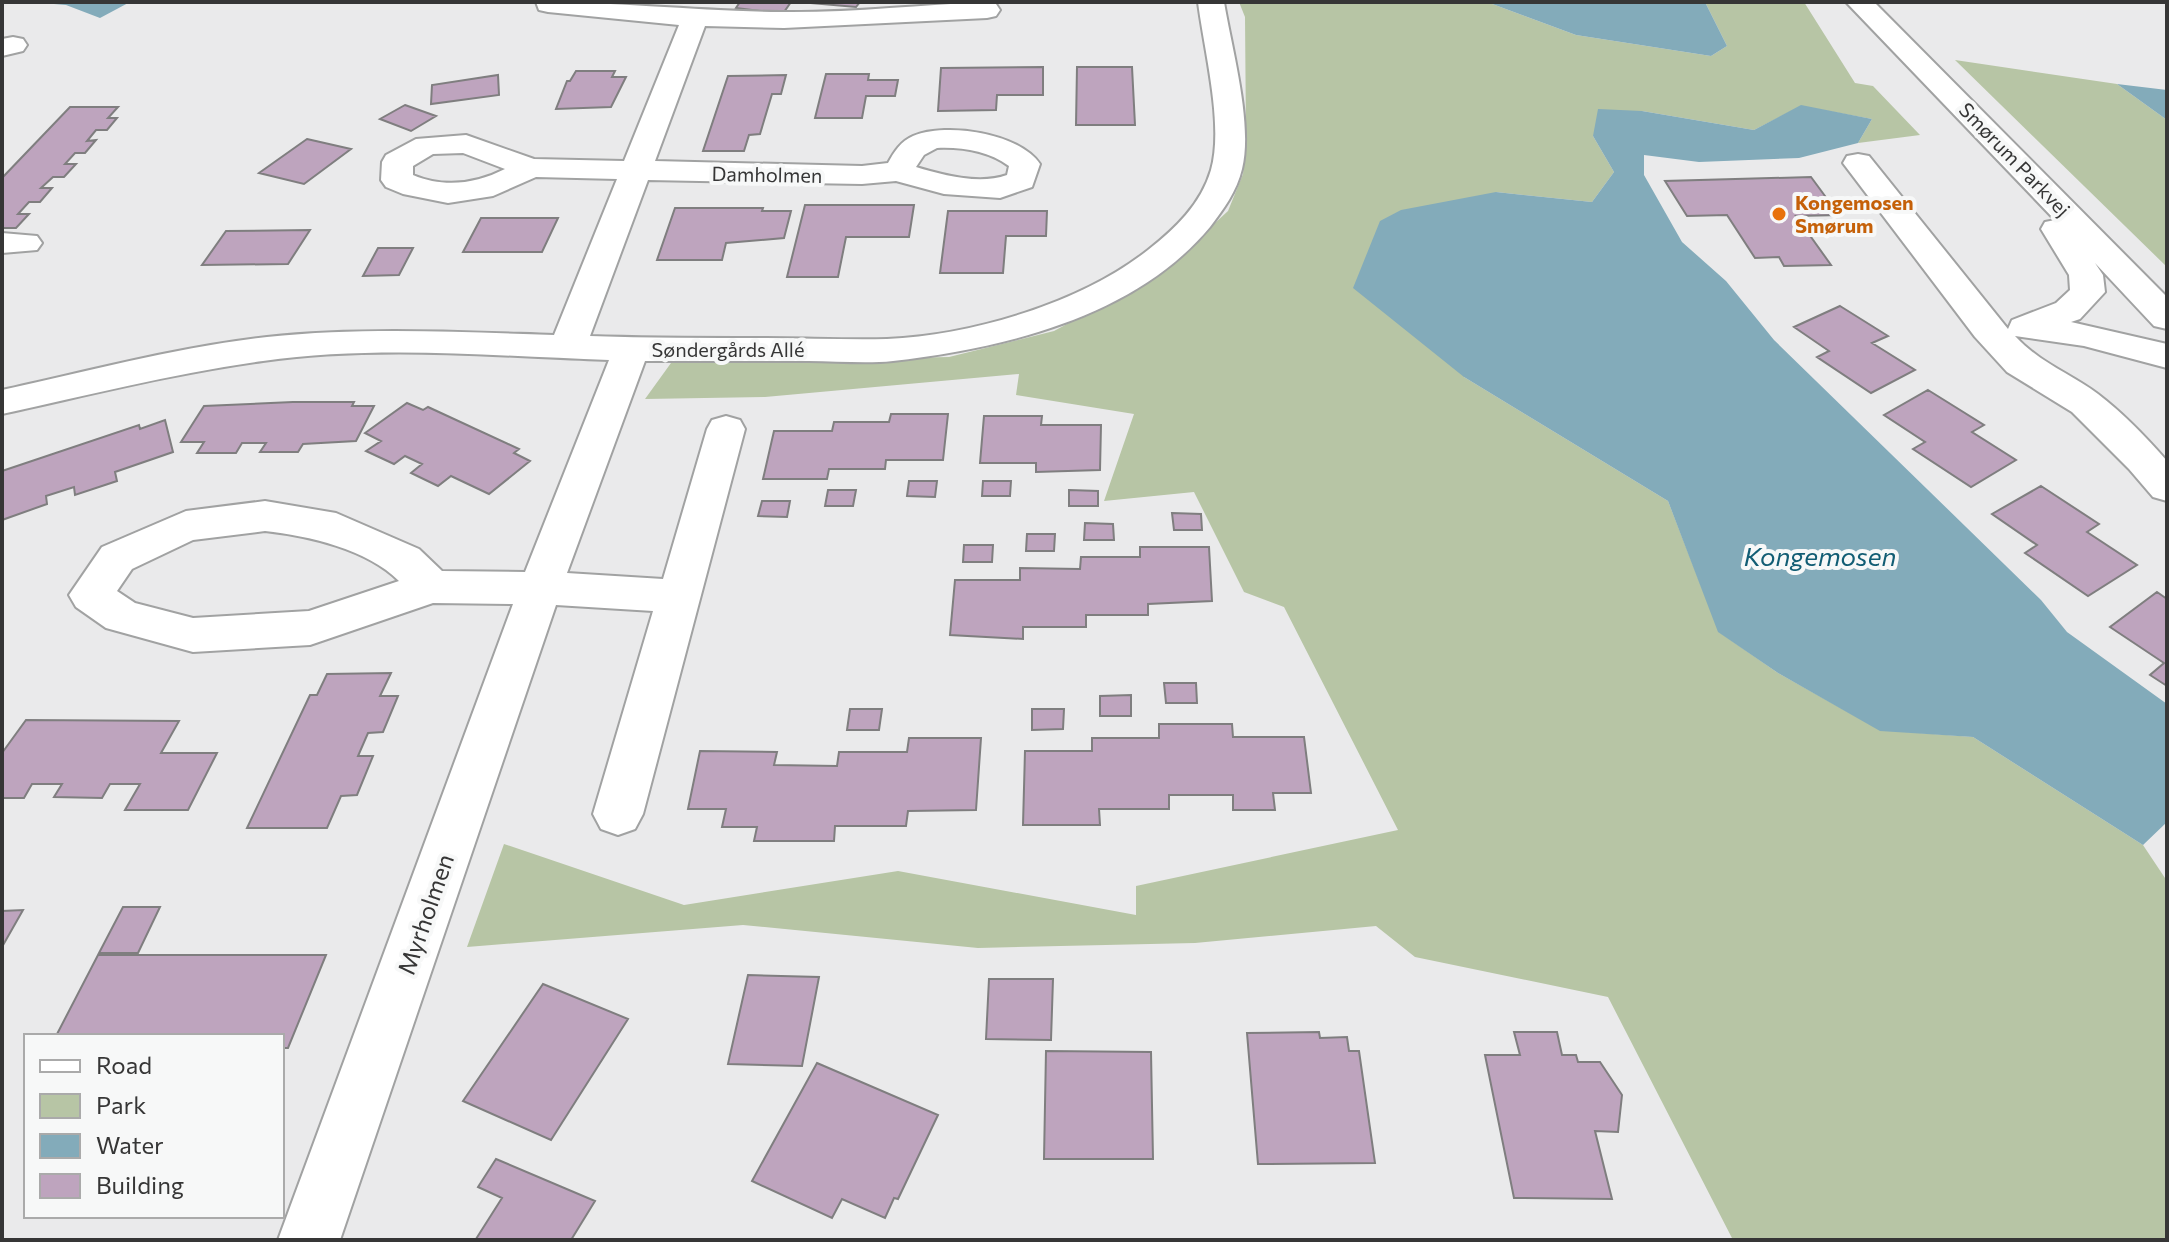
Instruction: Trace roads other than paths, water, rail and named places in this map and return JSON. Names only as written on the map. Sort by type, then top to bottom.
[{"type":"street","name":"Søndergårds Allé","points":[[2,402],[170,365],[265,349],[378,341],[631,349],[890,350],[963,339],[1043,317],[1091,299],[1142,271],[1182,239],[1210,206],[1226,172],[1232,140],[1211,2]]},
{"type":"street","name":"Smørum Parkvej","points":[[1859,2],[2167,318]]},
{"type":"street","points":[[548,4],[695,18],[784,20],[987,10]]},
{"type":"street","points":[[568,346],[695,18]]},
{"type":"street","points":[[2005,149],[2086,275],[2088,292],[2068,311],[2025,328]]},
{"type":"street","points":[[1858,163],[1988,329],[2020,364],[2085,403],[2167,487]]},
{"type":"street","name":"Damholmen","points":[[530,168],[636,173],[862,175],[898,171]]},
{"type":"street","points":[[1988,329],[2025,328],[2084,335],[2167,356]]},
{"type":"street","name":"Myrholmen","points":[[309,1240],[540,588],[631,349]]},
{"type":"street","points":[[618,814],[726,429]]},
{"type":"street","points":[[432,587],[404,560],[321,523],[265,516],[186,526],[117,558],[91,595],[122,616],[193,635],[310,628],[432,587],[540,588],[679,596]]},
{"type":"water","points":[[30,2],[130,2],[100,18],[66,5]]},
{"type":"water","points":[[1487,2],[1705,2],[1727,46],[1711,56],[1576,35]]},
{"type":"water","points":[[2117,84],[2167,90],[2167,120]]},
{"type":"water","name":"Kongemosen","points":[[1801,105],[1872,119],[1858,143],[1799,158],[1699,162],[1644,155],[1644,175],[1682,242],[1726,281],[1774,340],[2041,600],[2067,632],[2167,704],[2167,822],[2143,845],[1973,737],[1880,731],[1778,673],[1718,632],[1668,501],[1464,377],[1353,288],[1380,221],[1401,210],[1496,192],[1592,202],[1614,172],[1593,136],[1598,109],[1642,111],[1754,130]]},
{"type":"place","name":"Kongemosen Smørum","points":[[1779,214]]}]
